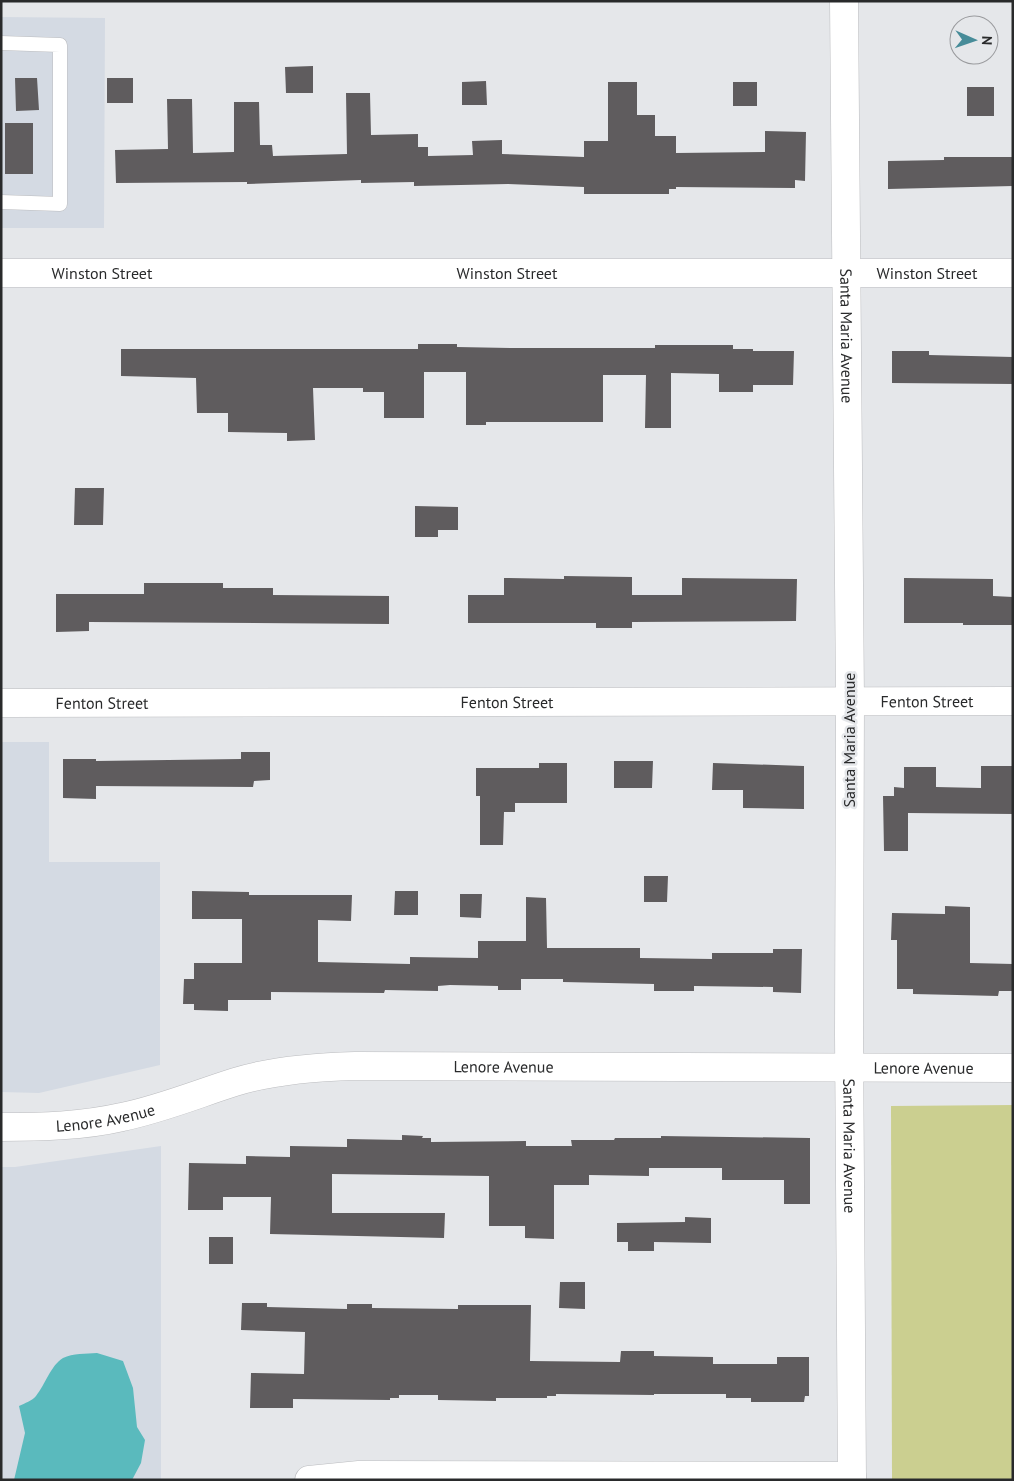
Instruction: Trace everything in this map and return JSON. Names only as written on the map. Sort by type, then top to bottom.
[{"type":"street","name":"Santa Maria Avenue","points":[[844,1],[850,700],[852,1478]]},
{"type":"street","name":"Winston Street","points":[[1,273],[1013,273]]},
{"type":"street","name":"Fenton Street","points":[[1,703],[1013,701]]},
{"type":"street","name":"Lenore Avenue","points":[[1,1127],[78,1124],[122,1117],[154,1109],[236,1082],[271,1074],[319,1067],[1013,1068]]},
{"type":"street","points":[[309,1480],[358,1475],[852,1478]]},
{"type":"lane","points":[[1,43],[60,45],[60,204],[1,202]]},
{"type":"shaded area","points":[[1,17],[105,18],[104,228],[1,228]]},
{"type":"shaded area","points":[[1,742],[49,742],[49,862],[160,862],[160,1065],[39,1093],[1,1092]]},
{"type":"shaded area","points":[[161,1146],[161,1480],[1,1480],[1,1167],[15,1167]]},
{"type":"green space","points":[[1013,1105],[1013,1480],[892,1480],[891,1106]]},
{"type":"water","points":[[97,1353],[123,1361],[133,1388],[137,1427],[145,1440],[141,1463],[132,1480],[14,1480],[25,1433],[19,1406],[36,1396],[55,1365],[63,1358],[75,1354]]},
{"type":"building","points":[[313,66],[313,93],[286,93],[285,67]]},
{"type":"building","points":[[15,78],[37,78],[39,110],[16,111]]},
{"type":"building","points":[[107,78],[133,78],[133,103],[107,103]]},
{"type":"building","points":[[486,81],[487,105],[462,105],[462,82]]},
{"type":"building","points":[[608,82],[637,82],[637,115],[655,115],[655,136],[676,136],[676,153],[765,152],[765,131],[806,132],[805,181],[795,180],[795,188],[676,187],[676,189],[669,189],[669,194],[584,194],[584,187],[508,184],[414,186],[414,182],[361,183],[361,180],[247,184],[247,182],[116,183],[115,150],[168,149],[167,99],[192,99],[193,153],[234,152],[234,102],[259,102],[260,145],[272,145],[273,156],[347,154],[346,93],[370,93],[371,135],[418,134],[418,147],[428,147],[428,156],[473,155],[472,141],[502,140],[502,154],[584,157],[584,141],[608,141]]},
{"type":"building","points":[[733,82],[757,82],[757,106],[733,106]]},
{"type":"building","points":[[967,87],[994,87],[994,116],[967,116]]},
{"type":"building","points":[[5,123],[33,123],[33,174],[5,174]]},
{"type":"building","points":[[944,157],[1013,157],[1013,186],[888,189],[888,161],[944,160]]},
{"type":"building","points":[[418,344],[457,344],[457,347],[515,348],[655,348],[655,345],[733,345],[733,349],[753,349],[753,351],[794,351],[793,385],[753,385],[753,392],[719,392],[719,374],[671,373],[671,428],[645,428],[646,375],[603,375],[603,422],[486,422],[486,425],[466,425],[466,372],[424,372],[424,418],[384,418],[384,392],[363,392],[363,388],[313,388],[315,440],[287,441],[287,433],[228,432],[228,413],[197,413],[196,378],[121,376],[121,349],[418,349]]},
{"type":"building","points":[[892,351],[929,351],[929,355],[1013,357],[1013,384],[892,383]]},
{"type":"building","points":[[75,488],[104,488],[103,525],[74,525]]},
{"type":"building","points":[[415,506],[458,507],[458,530],[438,530],[438,537],[415,537]]},
{"type":"building","points":[[564,576],[632,577],[632,595],[682,595],[682,578],[797,579],[796,621],[632,622],[632,628],[596,628],[596,623],[468,623],[468,595],[504,595],[504,578],[564,579]]},
{"type":"building","points":[[904,578],[993,579],[993,596],[1013,597],[1013,625],[904,623]]},
{"type":"building","points":[[144,583],[223,583],[223,588],[273,588],[273,595],[389,596],[389,624],[89,622],[89,631],[56,632],[56,594],[144,594]]},
{"type":"building","points":[[241,752],[270,752],[270,780],[254,781],[253,787],[96,786],[96,799],[63,798],[63,759],[96,759],[96,761],[241,759]]},
{"type":"building","points":[[614,761],[653,761],[652,788],[614,788]]},
{"type":"building","points":[[539,763],[567,763],[567,803],[515,803],[515,812],[504,812],[503,845],[480,845],[480,796],[476,796],[476,768],[539,768]]},
{"type":"building","points":[[713,763],[804,766],[804,809],[743,808],[743,790],[712,790]]},
{"type":"building","points":[[981,766],[1013,766],[1013,814],[908,813],[908,851],[884,851],[883,796],[894,796],[894,787],[904,788],[904,767],[936,767],[936,787],[981,788]]},
{"type":"building","points":[[644,876],[668,876],[667,902],[644,902]]},
{"type":"building","points":[[192,891],[249,892],[249,895],[352,895],[351,921],[318,920],[318,962],[410,964],[410,957],[478,958],[478,941],[526,941],[526,897],[546,898],[547,948],[640,948],[640,958],[712,959],[712,953],[773,953],[773,949],[802,949],[801,993],[773,992],[773,987],[694,986],[694,991],[654,991],[654,984],[563,982],[563,979],[521,979],[521,990],[498,990],[498,986],[450,985],[438,986],[438,991],[385,990],[384,993],[271,992],[271,1000],[228,1000],[228,1011],[194,1010],[194,1004],[183,1004],[184,979],[194,979],[194,963],[242,963],[242,919],[192,919]]},
{"type":"building","points":[[395,891],[418,891],[418,915],[394,915]]},
{"type":"building","points":[[460,894],[482,894],[481,918],[460,917]]},
{"type":"building","points":[[945,906],[970,907],[970,963],[1013,964],[1013,991],[999,991],[998,996],[913,994],[913,989],[897,989],[897,940],[891,940],[892,913],[945,914]]},
{"type":"building","points":[[402,1135],[423,1136],[422,1138],[431,1138],[431,1142],[526,1141],[526,1146],[572,1146],[571,1140],[661,1138],[661,1136],[810,1138],[810,1204],[784,1204],[784,1180],[722,1180],[722,1168],[649,1168],[649,1176],[589,1175],[589,1185],[554,1185],[554,1239],[525,1238],[525,1226],[489,1226],[489,1176],[332,1174],[332,1213],[445,1213],[444,1238],[270,1234],[271,1197],[223,1197],[223,1210],[188,1210],[189,1163],[246,1164],[246,1156],[290,1157],[290,1146],[347,1147],[347,1139],[402,1140]]},
{"type":"building","points":[[685,1217],[711,1218],[711,1243],[654,1242],[654,1251],[628,1251],[628,1242],[617,1242],[617,1223],[685,1222]]},
{"type":"building","points":[[209,1237],[233,1237],[233,1264],[209,1264]]},
{"type":"building","points":[[560,1282],[585,1282],[585,1309],[559,1308]]},
{"type":"building","points":[[242,1303],[267,1303],[267,1307],[347,1309],[347,1304],[372,1304],[372,1308],[458,1309],[458,1305],[531,1305],[530,1361],[620,1362],[621,1351],[654,1351],[654,1356],[713,1357],[713,1364],[777,1364],[777,1357],[809,1357],[809,1396],[805,1396],[804,1402],[751,1402],[751,1398],[726,1398],[726,1394],[556,1394],[556,1396],[547,1396],[547,1398],[496,1398],[496,1401],[438,1400],[438,1395],[399,1395],[399,1398],[390,1398],[390,1400],[293,1399],[293,1408],[250,1408],[251,1373],[304,1374],[305,1332],[241,1330]]}]
